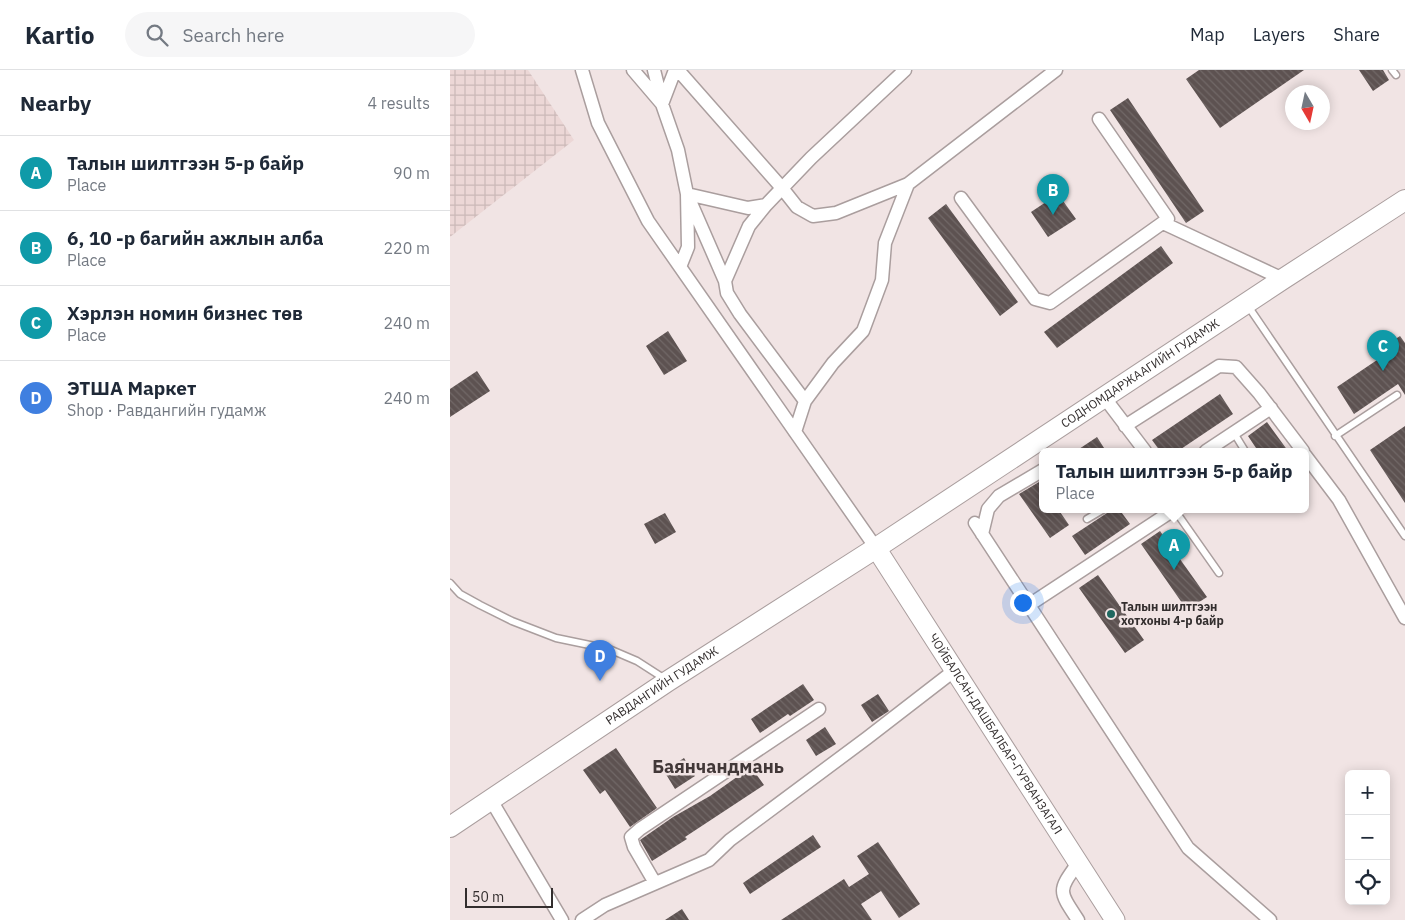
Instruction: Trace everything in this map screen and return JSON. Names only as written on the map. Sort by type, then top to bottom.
[{"type":"main road","name":"СОДНОМДАРЖААГИЙН ГУДАМЖ","points":[[876,548],[1405,200]]},
{"type":"main road","name":"РАВДАНГИЙН ГУДАМЖ","points":[[450,827],[668,681],[876,548]]},
{"type":"street","points":[[582,70],[598,123],[648,221],[876,548]]},
{"type":"street","points":[[633,70],[662,104]]},
{"type":"street","points":[[654,70],[662,104],[678,150],[687,194],[688,247],[680,268]]},
{"type":"street","points":[[662,104],[676,70],[797,207],[813,216],[836,213],[908,184],[1056,70]]},
{"type":"street","points":[[725,281],[749,226],[766,205],[811,158],[905,70]]},
{"type":"street","points":[[961,198],[1035,299],[1050,303],[1168,219],[1099,119]]},
{"type":"street","points":[[795,432],[805,401],[833,364],[863,331],[882,280],[885,242],[908,184]]},
{"type":"street","points":[[687,194],[748,208],[766,205]]},
{"type":"street","points":[[687,194],[725,281],[727,292],[740,314],[805,401]]},
{"type":"street","points":[[1163,223],[1283,279]]},
{"type":"street","points":[[1126,426],[1219,366],[1236,367],[1271,408],[1300,448]]},
{"type":"street","points":[[1104,397],[1143,448]]},
{"type":"street","points":[[1211,448],[1271,408]]},
{"type":"street","points":[[1309,460],[1339,500],[1405,618]]},
{"type":"street","points":[[1039,472],[999,496],[988,509],[979,528],[1188,848],[1270,920]]},
{"type":"street","points":[[1029,605],[1168,513]]},
{"type":"street","name":"ЧОЙБАЛСАН-ДАШБАЛБАР-ГУРВАНЗАГАЛ","points":[[876,548],[1115,920]]},
{"type":"street","points":[[582,920],[605,906],[709,860],[730,840],[955,670]]},
{"type":"street","points":[[655,883],[634,847],[631,837],[640,829],[819,709]]},
{"type":"street","points":[[491,800],[562,920]]},
{"type":"street","points":[[1078,862],[1063,884],[1062,894],[1078,920]]},
{"type":"lane","points":[[1246,303],[1405,536]]},
{"type":"lane","points":[[1335,436],[1397,395]]},
{"type":"lane","points":[[1234,433],[1243,448]]},
{"type":"lane","points":[[1087,519],[1097,513]]},
{"type":"lane","points":[[1177,513],[1219,573]]},
{"type":"lane","points":[[450,583],[460,594],[512,621],[556,638],[609,649],[637,661],[668,681]]},
{"type":"shaded area","points":[[450,70],[528,70],[574,140],[450,237]]},
{"type":"building","points":[[1199,70],[1304,70],[1220,128],[1186,79]]},
{"type":"building","points":[[1359,70],[1383,70],[1389,80],[1373,91]]},
{"type":"building","points":[[1128,98],[1204,211],[1186,223],[1110,110]]},
{"type":"building","points":[[1058,194],[1076,219],[1048,237],[1031,212]]},
{"type":"building","points":[[946,204],[1018,302],[1000,316],[928,218]]},
{"type":"building","points":[[1161,246],[1173,263],[1057,348],[1044,332]]},
{"type":"building","points":[[668,331],[687,361],[664,375],[646,346]]},
{"type":"building","points":[[1400,336],[1405,343],[1405,395],[1398,384],[1354,414],[1337,387],[1380,358],[1376,352]]},
{"type":"building","points":[[477,371],[490,391],[450,417],[450,389]]},
{"type":"building","points":[[1220,394],[1233,414],[1182,448],[1158,448],[1152,440]]},
{"type":"building","points":[[1267,422],[1286,448],[1256,448],[1248,436]]},
{"type":"building","points":[[1405,426],[1405,503],[1370,450]]},
{"type":"building","points":[[1097,437],[1104,448],[1080,448]]},
{"type":"building","points":[[1039,482],[1039,513],[1061,513],[1069,525],[1050,538],[1019,494]]},
{"type":"building","points":[[665,513],[676,532],[655,544],[644,524]]},
{"type":"building","points":[[1107,513],[1122,513],[1130,524],[1085,555],[1072,536]]},
{"type":"building","points":[[1160,531],[1207,597],[1187,610],[1141,544]]},
{"type":"building","name":"Талын шилтгээн хотхоны 4-р байр","points":[[1098,575],[1144,640],[1125,653],[1079,588]]},
{"type":"building","points":[[803,684],[814,700],[790,716],[788,714],[760,733],[751,719]]},
{"type":"building","points":[[878,694],[889,711],[872,722],[861,705]]},
{"type":"building","points":[[825,727],[836,744],[816,756],[806,740]]},
{"type":"building","points":[[616,748],[657,808],[630,827],[605,790],[600,794],[583,770]]},
{"type":"building","points":[[684,758],[695,776],[675,789],[664,771]]},
{"type":"building","points":[[751,767],[764,785],[652,861],[640,840],[673,817],[710,796]]},
{"type":"building","points":[[813,835],[821,847],[750,894],[743,883]]},
{"type":"building","points":[[878,842],[920,904],[899,918],[881,891],[861,904],[872,920],[781,920],[844,879],[849,887],[869,874],[857,856]]},
{"type":"building","points":[[682,909],[689,920],[665,920]]},
{"type":"place","name":"6, 10 -р багийн ажлын алба","points":[[1053,215]]},
{"type":"place","name":"Хэрлэн номин бизнес төв","points":[[1383,371]]},
{"type":"place","name":"Талын шилтгээн 5-р байр","points":[[1174,570]]},
{"type":"place","name":"Талын шилтгээн хотхоны 4-р байр","points":[[1111,614]]},
{"type":"place","name":"ЭТША Маркет","points":[[600,681]]},
{"type":"district","name":"Баянчандмань","points":[[718,767]]}]
